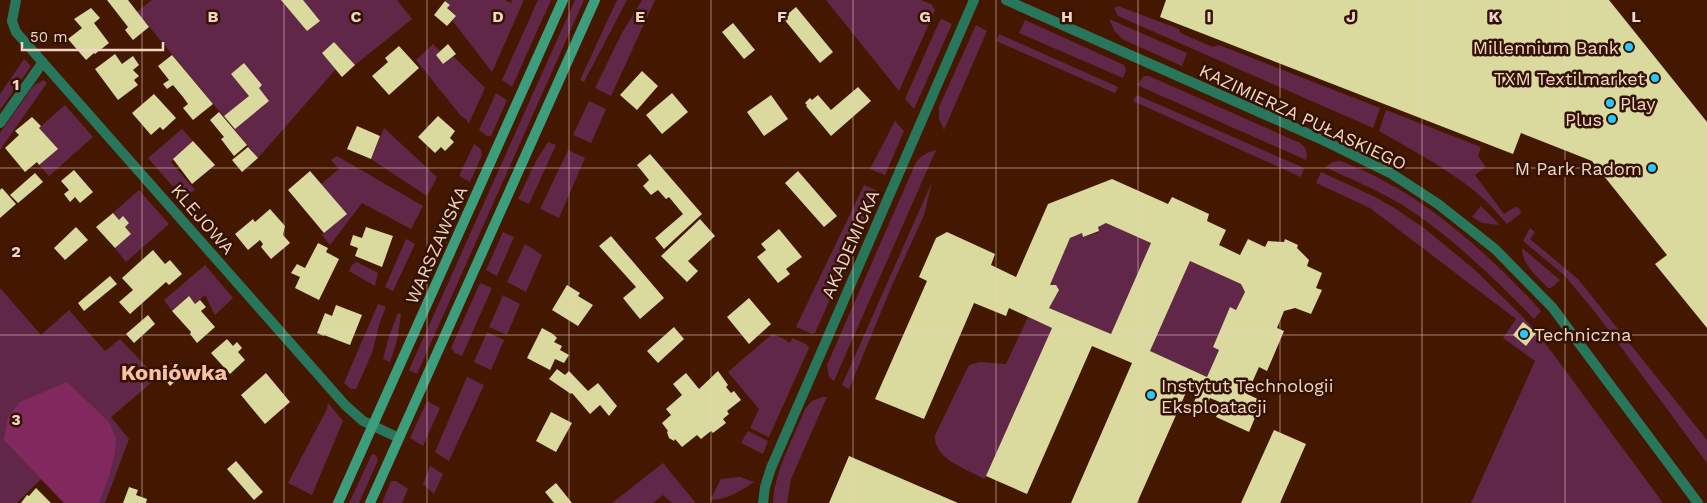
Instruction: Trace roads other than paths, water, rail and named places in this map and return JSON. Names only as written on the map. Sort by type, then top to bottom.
[{"type":"main road","name":"WARSZAWSKA","points":[[338,503],[563,0]]},
{"type":"main road","points":[[370,503],[595,0]]},
{"type":"street","name":"KLEJOWA","points":[[16,0],[12,22],[16,32],[340,400],[355,415],[372,426],[399,438]]},
{"type":"street","name":"AKADEMICKA","points":[[763,503],[765,488],[775,459],[974,0]]},
{"type":"street","name":"KAZIMIERZA PUŁASKIEGO","points":[[1006,0],[1327,142],[1392,174],[1438,204],[1495,249],[1552,307],[1698,503]]},
{"type":"street","points":[[0,123],[43,62]]},
{"type":"place","name":"Millennium Bank","points":[[1629,47]]},
{"type":"place","name":"TXM Textilmarket","points":[[1655,78]]},
{"type":"place","name":"Play","points":[[1610,103]]},
{"type":"place","name":"Plus","points":[[1612,119]]},
{"type":"place","name":"M Park Radom","points":[[1652,168]]},
{"type":"place","name":"Techniczna","points":[[1524,334]]},
{"type":"place","name":"Instytut Technologii Eksploatacji","points":[[1151,395]]},
{"type":"district","name":"Koniówka","points":[[174,372]]}]
